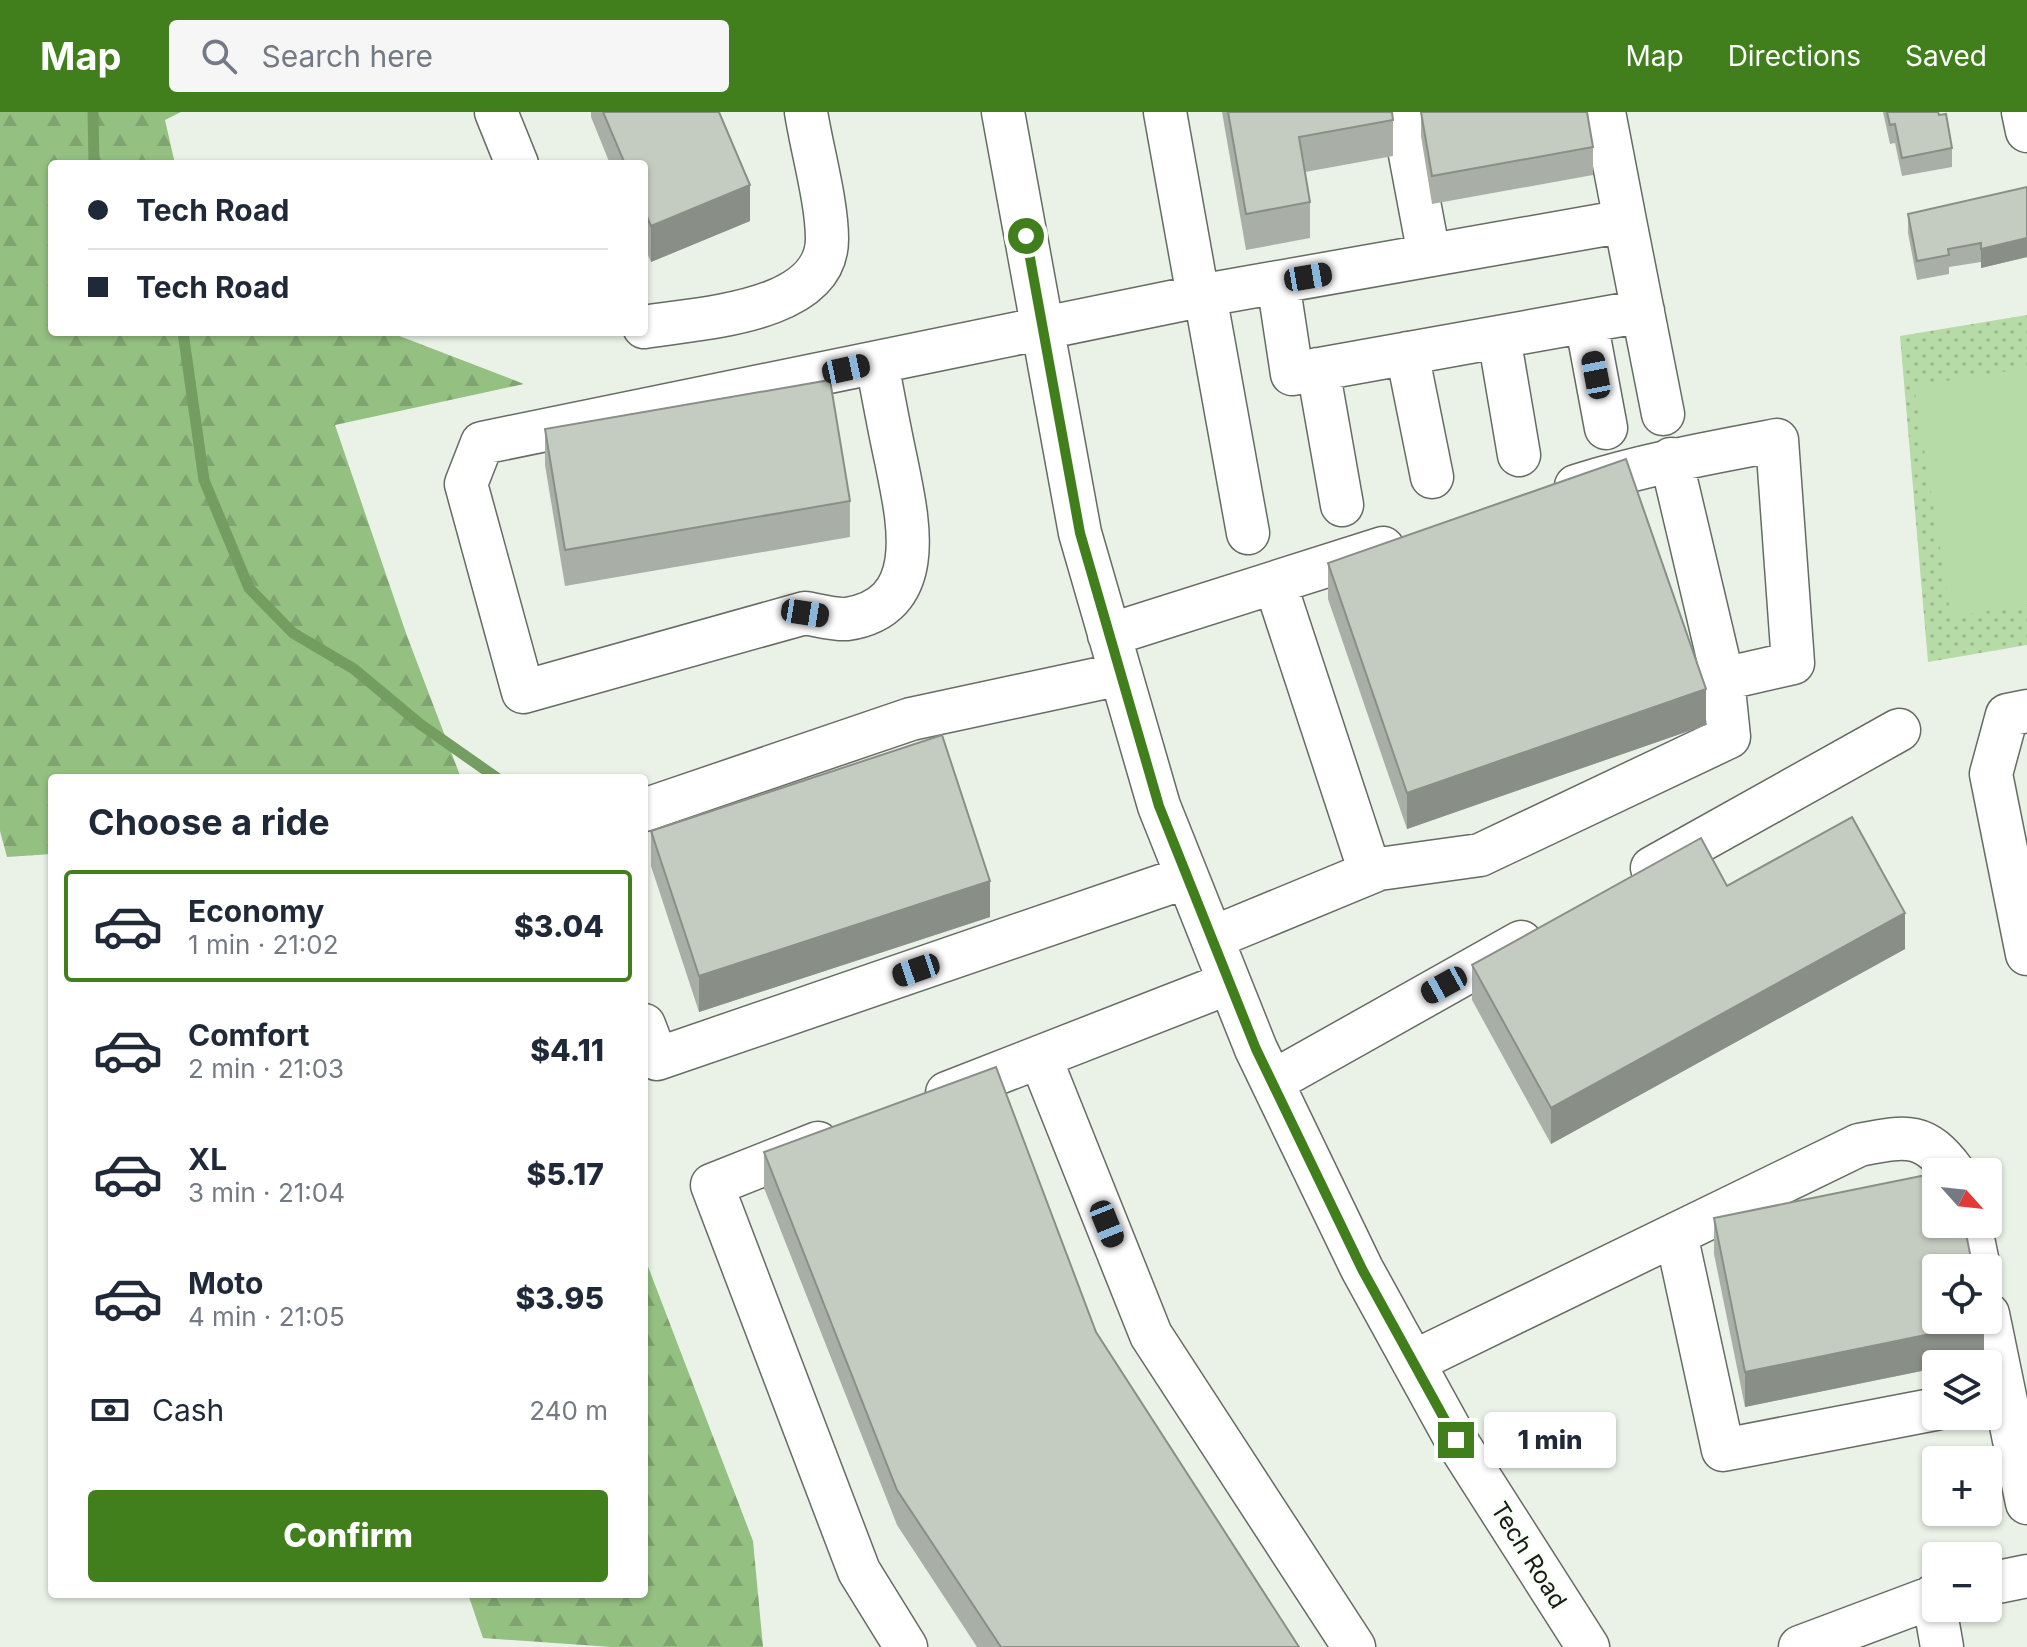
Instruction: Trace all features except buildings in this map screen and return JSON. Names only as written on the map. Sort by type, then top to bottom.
[{"type":"street","points":[[496,112],[515,160]]},
{"type":"street","points":[[648,326],[764,308],[796,290],[820,266],[827,240],[806,112]]},
{"type":"street","name":"Tech Road","points":[[1003,112],[1080,533],[1159,806],[1272,1082],[1362,1269],[1456,1440],[1588,1647]]},
{"type":"street","points":[[1165,112],[1248,533]]},
{"type":"street","points":[[1404,112],[1429,255]]},
{"type":"street","points":[[1604,112],[1663,414]]},
{"type":"street","points":[[2023,112],[2027,131]]},
{"type":"street","points":[[877,363],[911,535],[905,572],[895,593],[875,609],[846,619],[805,613],[523,692],[466,484],[482,443],[1201,295],[1625,221]]},
{"type":"street","points":[[1278,282],[1342,505]]},
{"type":"street","points":[[1305,371],[1643,311]]},
{"type":"street","points":[[1586,321],[1606,428]]},
{"type":"street","points":[[1499,337],[1519,455]]},
{"type":"street","points":[[1407,353],[1432,477]]},
{"type":"street","points":[[1532,500],[1638,466],[1777,440],[1793,663],[1723,679]]},
{"type":"street","points":[[1212,938],[1370,872],[1480,855],[1729,737],[1723,679],[1671,459]]},
{"type":"street","points":[[648,809],[911,719],[1115,654],[1275,583],[1426,534]]},
{"type":"street","points":[[1275,583],[1370,872]]},
{"type":"street","points":[[2027,711],[2007,715],[1991,774],[2027,954]]},
{"type":"street","points":[[1625,884],[1899,730]]},
{"type":"street","points":[[648,1035],[657,1059],[1187,877]]},
{"type":"street","points":[[1272,1082],[1557,922]]},
{"type":"street","points":[[912,1107],[1229,983]]},
{"type":"street","points":[[1040,1057],[1151,1335],[1354,1647]]},
{"type":"street","points":[[855,1129],[712,1185],[859,1571],[906,1647]]},
{"type":"street","points":[[1413,1362],[1859,1145],[1902,1137],[1937,1148],[1944,1158]]},
{"type":"street","points":[[1676,1234],[1723,1450],[1922,1412]]},
{"type":"street","points":[[2002,1418],[2027,1503]]},
{"type":"street","points":[[2002,1581],[2027,1576]]},
{"type":"street","points":[[1800,1647],[1834,1639],[1922,1601]]},
{"type":"street","points":[[1938,1622],[1942,1647]]},
{"type":"green space","points":[[0,112],[181,112],[165,120],[174,160],[48,160],[48,336],[399,336],[524,384],[335,425],[407,636],[459,774],[48,774],[48,854],[7,857],[0,831]]},
{"type":"green space","points":[[2027,315],[2027,645],[1928,662],[1900,336]]},
{"type":"green space","points":[[2027,368],[2027,604],[1951,617],[1914,386]]},
{"type":"green space","points":[[648,1266],[753,1541],[763,1647],[612,1647],[483,1638],[469,1598],[648,1598]]},
{"type":"waterway","points":[[93,112],[94,160]]},
{"type":"waterway","points":[[184,336],[204,480],[249,588],[293,633],[354,669],[420,724],[491,774]]},
{"type":"route","points":[[1026,236],[1080,533],[1159,806],[1256,1049],[1362,1269],[1456,1440]]}]
